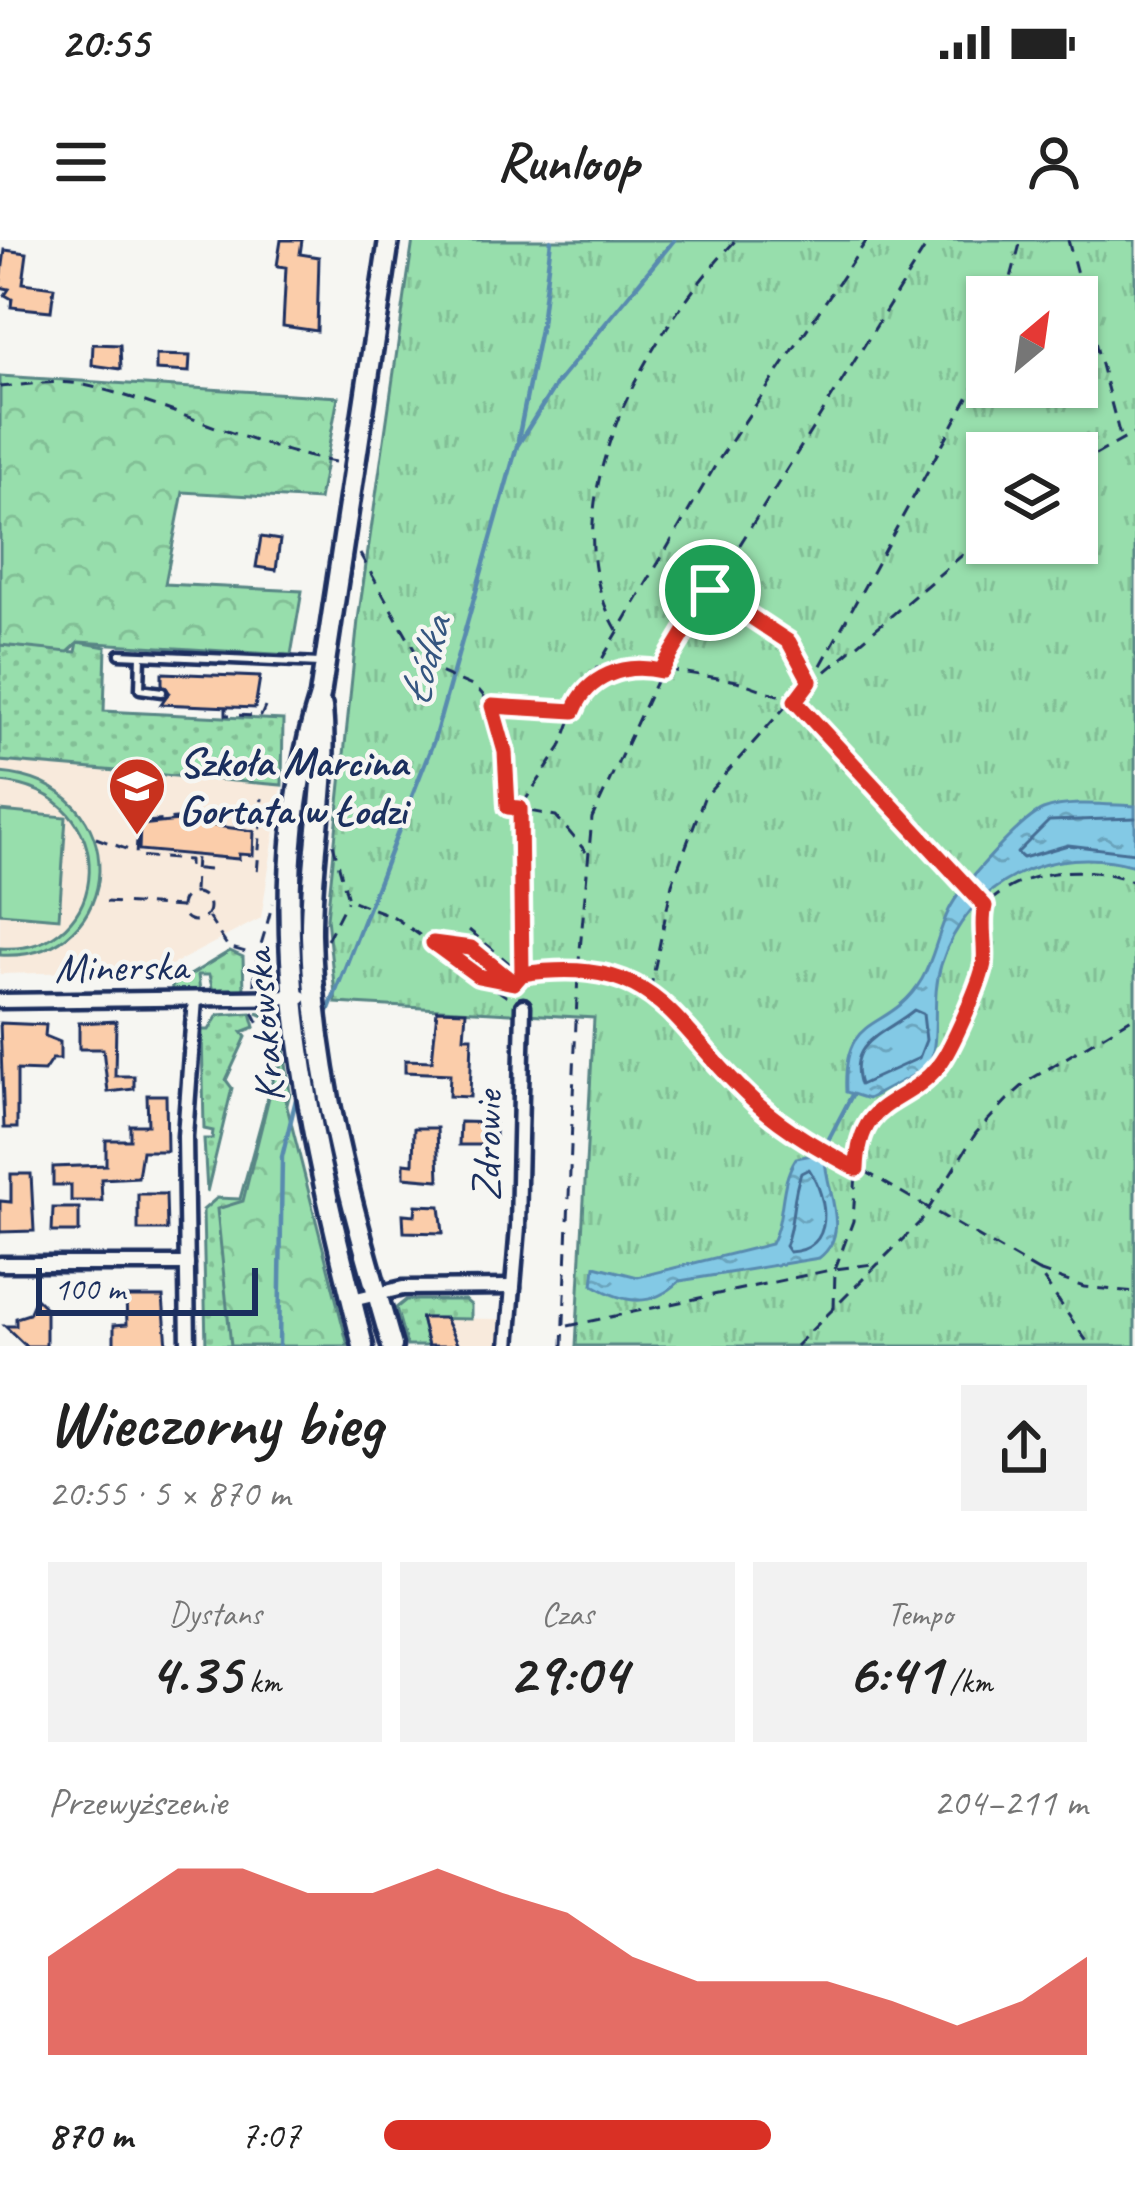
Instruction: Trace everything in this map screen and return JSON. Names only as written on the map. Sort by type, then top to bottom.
[{"type":"main road","name":"Krakowska","points":[[363,1346],[306,1107],[293,997],[294,845],[389,240]]},
{"type":"main road","name":"Krakowska","points":[[320,696],[323,747],[312,885],[321,1060],[345,1180],[392,1346]]},
{"type":"street","name":"Minerska","points":[[0,1000],[293,997],[315,1005]]},
{"type":"street","name":"Krakowska","points":[[188,1346],[185,1136],[195,999]]},
{"type":"street","name":"Zdrowie","points":[[508,1346],[523,1006]]},
{"type":"street","points":[[0,1264],[187,1264]]},
{"type":"street","points":[[352,1300],[377,1294],[513,1287]]},
{"type":"lane","points":[[119,654],[326,663]]},
{"type":"lane","points":[[141,655],[140,688],[161,692]]},
{"type":"path","points":[[618,632],[605,610],[595,564],[602,459],[641,369],[736,240]]},
{"type":"path","points":[[514,983],[522,974],[520,808],[561,747],[585,688],[718,460],[867,240]]},
{"type":"path","points":[[563,1346],[578,972],[587,854],[602,790],[661,671],[930,240]]},
{"type":"path","points":[[1012,276],[1021,240]]},
{"type":"path","points":[[1068,240],[1121,440]]},
{"type":"path","points":[[0,387],[84,385],[205,420],[278,452],[335,462]]},
{"type":"path","points":[[650,991],[672,884],[704,798],[810,681],[966,401]]},
{"type":"path","points":[[1098,453],[1135,434]]},
{"type":"path","points":[[344,545],[356,546],[423,665],[463,682],[492,706],[505,752],[508,807],[556,816],[587,854]]},
{"type":"path","points":[[803,690],[966,552]]},
{"type":"path","points":[[710,590],[789,642],[810,681]]},
{"type":"path","points":[[585,688],[630,669],[737,681],[795,701],[983,904],[984,960],[976,993],[937,1067],[887,1100],[858,1139],[850,1234],[835,1269],[831,1298],[835,1311]]},
{"type":"path","points":[[492,706],[574,711]]},
{"type":"path","points":[[226,707],[226,715],[261,716],[265,707]]},
{"type":"path","points":[[257,874],[262,798]]},
{"type":"path","points":[[136,853],[138,823],[176,819],[259,824]]},
{"type":"path","points":[[96,838],[136,853],[189,860],[189,868],[209,870]]},
{"type":"path","points":[[323,944],[350,900],[332,844]]},
{"type":"path","points":[[181,907],[194,893],[196,857]]},
{"type":"path","points":[[983,904],[1002,892],[1056,874],[1105,870],[1135,882]]},
{"type":"path","points":[[194,893],[208,902],[207,914],[228,947],[249,953]]},
{"type":"path","points":[[350,900],[394,917],[516,1004],[514,983],[471,948],[433,943]]},
{"type":"path","points":[[106,902],[181,907],[193,921],[207,914]]},
{"type":"path","points":[[470,930],[522,974],[614,976],[650,991],[754,1102],[817,1148],[1038,1270],[1084,1287],[1135,1292]]},
{"type":"path","points":[[478,976],[514,983]]},
{"type":"path","points":[[249,1010],[262,1030]]},
{"type":"path","points":[[796,1346],[928,1211],[976,1133],[1007,1100],[1028,1081],[1135,1016]]},
{"type":"path","points":[[565,1326],[882,1263]]},
{"type":"path","points":[[1038,1270],[1090,1346]]},
{"type":"shaded area","name":"Szkoła Marcina Gortata w Łodzi","points":[[0,760],[282,785],[261,918],[162,970],[0,974]]},
{"type":"shaded area","points":[[421,1318],[501,1319],[498,1346],[428,1346]]},
{"type":"green space","points":[[413,240],[1135,240],[1135,1346],[576,1346],[594,1018],[336,1003],[327,918],[358,620]]},
{"type":"green space","points":[[0,376],[338,397],[319,500],[183,492],[165,584],[302,591],[291,655],[79,642],[68,652],[0,645]]},
{"type":"green space","points":[[78,642],[106,647],[104,711],[283,720],[282,785],[0,761],[0,645],[76,652]]},
{"type":"green space","points":[[0,773],[45,784],[76,807],[94,837],[99,871],[92,903],[73,931],[42,950],[0,955],[0,948],[38,944],[66,927],[83,902],[89,872],[85,841],[68,813],[40,792],[0,782]]},
{"type":"green space","points":[[0,811],[66,817],[59,918],[0,913]]},
{"type":"green space","points":[[230,951],[243,957],[244,990],[213,991],[209,975],[198,975],[200,991],[171,994],[172,986]]},
{"type":"green space","points":[[251,1013],[255,1027],[242,1032],[246,1037],[226,1080],[232,1088],[207,1192],[204,1139],[212,1139],[213,1131],[204,1129],[202,1030],[209,1030],[218,1015]]},
{"type":"green space","points":[[257,1013],[280,1020],[290,1093],[282,1124],[274,1346],[206,1346],[203,1210],[217,1198],[240,1199],[279,1057],[276,1021]]},
{"type":"green space","points":[[279,1057],[284,1095],[348,1346],[231,1346],[217,1209],[243,1201]]},
{"type":"green space","points":[[406,1300],[465,1300],[471,1305],[471,1319],[421,1318],[428,1346],[407,1346],[396,1308]]},
{"type":"water","points":[[1135,806],[1135,866],[1073,860],[1017,875],[992,890],[953,936],[941,965],[929,1067],[868,1099],[846,1092],[851,1047],[859,1034],[909,997],[926,971],[955,900],[1006,840],[1033,816],[1053,807]]},
{"type":"water","points":[[817,1154],[825,1159],[836,1224],[829,1248],[819,1258],[680,1281],[648,1299],[627,1299],[593,1285],[595,1266],[638,1277],[771,1244],[790,1169],[796,1158]]},
{"type":"building","points":[[281,240],[302,240],[300,254],[319,257],[317,331],[283,326],[286,267],[277,266]]},
{"type":"building","points":[[5,250],[27,253],[23,283],[54,287],[51,311],[11,307],[12,299],[5,295],[9,289],[0,287]]},
{"type":"building","points":[[93,344],[120,345],[121,369],[92,365]]},
{"type":"building","points":[[156,355],[190,356],[189,372],[156,370]]},
{"type":"building","points":[[261,537],[280,540],[276,570],[256,567]]},
{"type":"building","points":[[162,673],[260,677],[255,708],[161,704],[169,692],[162,684]]},
{"type":"building","points":[[179,821],[254,831],[253,855],[239,854],[239,859],[139,850],[140,825]]},
{"type":"building","points":[[437,1010],[466,1011],[464,1037],[472,1037],[470,1097],[449,1096],[450,1074],[405,1072],[405,1060],[432,1061]]},
{"type":"building","points":[[116,1021],[115,1076],[134,1076],[134,1089],[108,1092],[103,1049],[79,1049],[79,1023]]},
{"type":"building","points":[[0,1023],[46,1025],[45,1036],[60,1042],[60,1059],[52,1059],[44,1071],[17,1070],[17,1128],[4,1128]]},
{"type":"building","points":[[147,1095],[166,1095],[167,1151],[142,1151],[138,1177],[101,1179],[102,1201],[71,1201],[71,1185],[53,1185],[53,1167],[106,1165],[106,1140],[130,1140],[130,1125],[148,1125]]},
{"type":"building","points":[[460,1122],[495,1123],[495,1145],[459,1145]]},
{"type":"building","points":[[414,1128],[437,1128],[439,1180],[404,1177],[404,1163],[413,1164]]},
{"type":"building","points":[[11,1174],[31,1174],[34,1231],[0,1232],[0,1201],[11,1202]]},
{"type":"building","points":[[138,1194],[166,1194],[167,1230],[138,1230]]},
{"type":"building","points":[[416,1205],[440,1206],[443,1233],[404,1232],[403,1214],[415,1215]]},
{"type":"building","points":[[53,1208],[79,1208],[79,1232],[52,1232]]},
{"type":"building","points":[[126,1297],[163,1297],[167,1346],[114,1346],[114,1325],[127,1324]]},
{"type":"building","points":[[36,1298],[46,1308],[46,1346],[26,1346],[5,1326],[16,1326],[16,1318],[29,1314]]},
{"type":"building","points":[[421,1318],[445,1318],[458,1346],[428,1346]]},
{"type":"waterway","points":[[518,440],[541,324],[551,240]]},
{"type":"waterway","name":"Łódka","points":[[325,1019],[434,740],[517,446],[556,384],[674,240]]},
{"type":"waterway","name":"Łódka","points":[[279,1346],[282,1157],[298,1091]]},
{"type":"waterway","points":[[820,1156],[852,1095]]},
{"type":"place","name":"Szkoła Marcina Gortata w Łodzi","points":[[137,837]]},
{"type":"route","points":[[710,590],[661,671],[643,666],[601,678],[585,688],[574,711],[492,706],[505,752],[508,807],[520,808],[522,974],[514,983],[478,976],[433,943],[471,948],[514,983],[522,974],[578,972],[614,976],[641,986],[680,1019],[754,1102],[800,1137],[857,1169],[858,1139],[887,1100],[937,1067],[958,1019],[976,993],[984,960],[985,906],[795,701],[810,681],[789,642],[710,590]]}]
